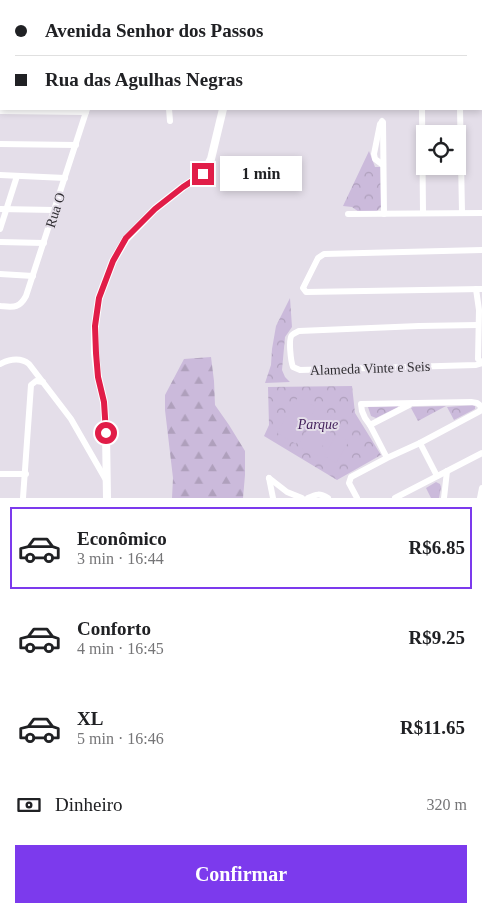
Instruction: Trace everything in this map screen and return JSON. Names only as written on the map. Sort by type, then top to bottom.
[{"type":"street","points":[[0,111],[86,110]]},
{"type":"street","name":"Rua O","points":[[0,306],[16,307],[22,303],[26,296],[86,110]]},
{"type":"street","points":[[170,110],[170,121]]},
{"type":"street","points":[[107,498],[104,402],[98,377],[96,353],[95,326],[99,298],[113,261],[126,238],[155,209],[203,174],[211,159],[223,110]]},
{"type":"street","points":[[422,110],[423,213]]},
{"type":"street","points":[[460,110],[462,212]]},
{"type":"street","points":[[383,165],[375,159],[374,154],[382,121],[383,122],[384,214]]},
{"type":"street","points":[[0,144],[76,145]]},
{"type":"street","points":[[0,175],[65,178]]},
{"type":"street","points":[[0,229],[3,209],[18,176]]},
{"type":"street","points":[[3,209],[54,210]]},
{"type":"street","points":[[348,214],[482,212]]},
{"type":"street","points":[[0,242],[44,243]]},
{"type":"street","points":[[482,250],[324,254],[318,258],[303,288],[306,292],[479,289],[480,351],[478,358],[482,363]]},
{"type":"street","points":[[0,274],[33,276]]},
{"type":"street","points":[[480,324],[482,332]]},
{"type":"street","name":"Alameda Vinte e Seis","points":[[480,324],[299,331],[290,338],[291,362],[293,367],[300,370],[476,365],[482,363]]},
{"type":"street","points":[[0,364],[15,359],[24,359],[29,364],[71,419],[106,480]]},
{"type":"street","points":[[23,498],[31,385],[36,381],[43,382]]},
{"type":"street","points":[[357,498],[349,483],[351,478],[480,411],[481,406],[477,403],[362,404],[362,411],[387,458]]},
{"type":"street","points":[[370,424],[410,404]]},
{"type":"street","points":[[420,443],[437,476]]},
{"type":"street","points":[[395,498],[482,454]]},
{"type":"street","points":[[444,498],[447,471]]},
{"type":"street","points":[[0,474],[26,474]]},
{"type":"street","points":[[273,498],[270,478],[293,498]]},
{"type":"street","points":[[480,498],[482,490]]},
{"type":"street","points":[[288,492],[302,498]]},
{"type":"street","points":[[308,498],[316,494],[328,498]]},
{"type":"green space","points":[[369,151],[375,167],[380,167],[381,207],[377,211],[359,212],[352,207],[343,206]]},
{"type":"green space","points":[[290,298],[292,327],[285,337],[282,370],[290,382],[265,383],[271,365],[276,326]]},
{"type":"green space","points":[[211,357],[215,405],[245,451],[243,498],[172,498],[173,478],[165,395],[184,359]]},
{"type":"green space","name":"Parque","points":[[352,386],[355,413],[381,455],[337,480],[264,436],[269,425],[268,387]]},
{"type":"green space","points":[[298,397],[316,407],[296,444],[277,433]]},
{"type":"green space","points":[[473,405],[475,409],[454,420],[447,407]]},
{"type":"green space","points":[[398,406],[376,418],[371,416],[368,407]]},
{"type":"green space","points":[[446,406],[418,421],[411,408],[413,407]]},
{"type":"green space","points":[[319,409],[337,420],[317,456],[298,446]]},
{"type":"green space","points":[[337,434],[349,441],[336,463],[324,456]]},
{"type":"green space","points":[[436,482],[441,487],[439,498],[431,498],[426,488]]},
{"type":"route","points":[[106,433],[104,402],[98,377],[96,353],[95,326],[99,298],[113,261],[126,238],[155,209],[203,174]]}]
